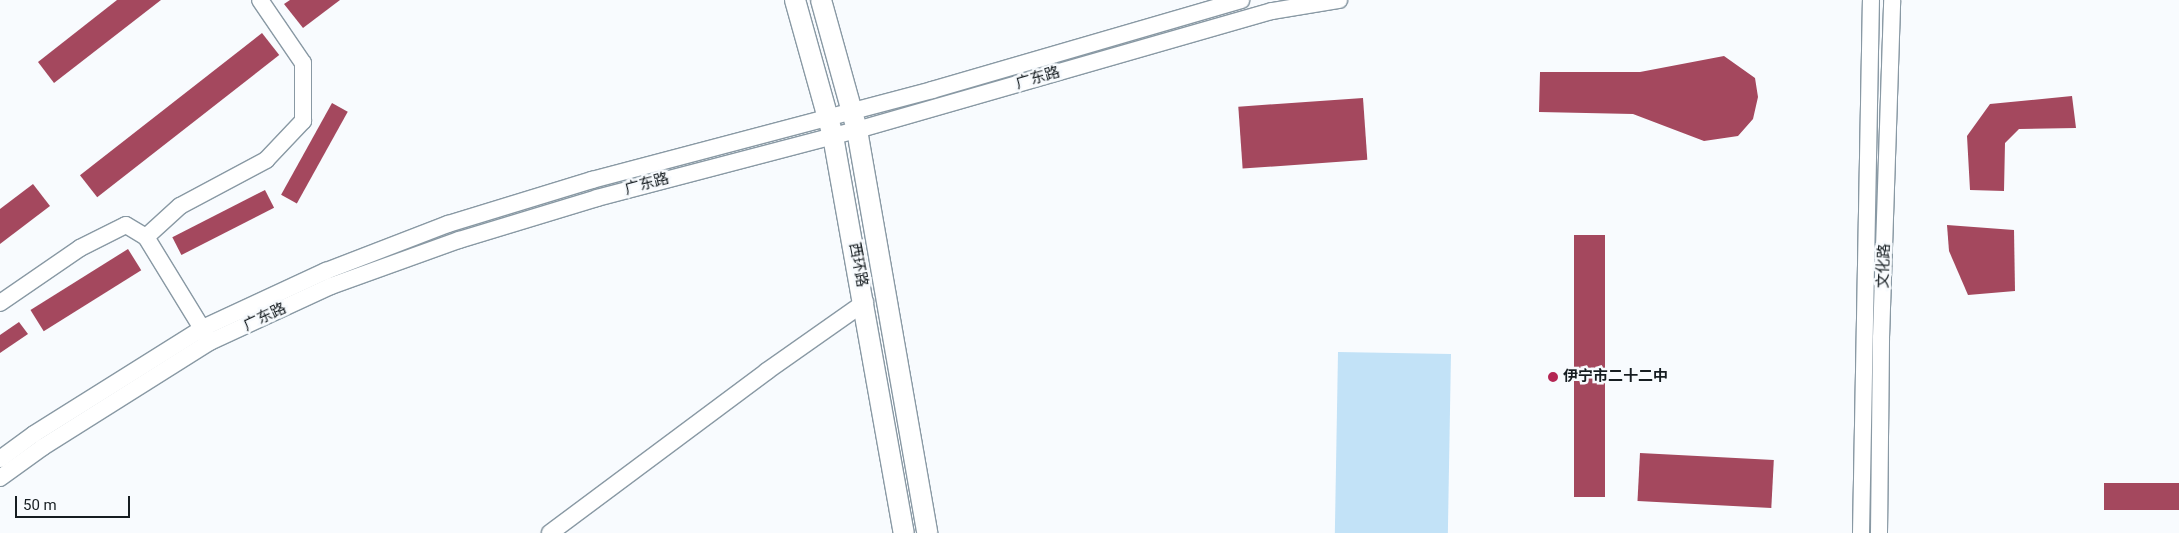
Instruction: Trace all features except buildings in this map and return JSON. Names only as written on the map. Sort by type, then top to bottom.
[{"type":"main road","name":"西环路","points":[[795,0],[830,127],[865,302],[904,533]]},
{"type":"main road","name":"西环路","points":[[821,0],[854,121],[927,533]]},
{"type":"street","points":[[146,236],[180,206],[266,160],[302,121],[303,63],[260,0]]},
{"type":"street","name":"广东路","points":[[854,121],[1241,0]]},
{"type":"street","name":"广东路","points":[[0,459],[34,434],[207,335],[326,271],[448,224],[592,180],[854,121],[1271,6],[1339,0]]},
{"type":"street","name":"文化路","points":[[1860,533],[1871,0]]},
{"type":"street","name":"文化路","points":[[1879,533],[1881,338],[1892,0]]},
{"type":"street","points":[[0,303],[80,248],[126,225],[146,236],[207,335]]},
{"type":"street","points":[[550,533],[767,371],[865,302]]},
{"type":"street","name":"广东路","points":[[0,478],[207,335]]},
{"type":"shaded area","points":[[1338,352],[1451,354],[1448,533],[1335,533]]},
{"type":"place","name":"伊宁市二十二中","points":[[1553,377]]}]
